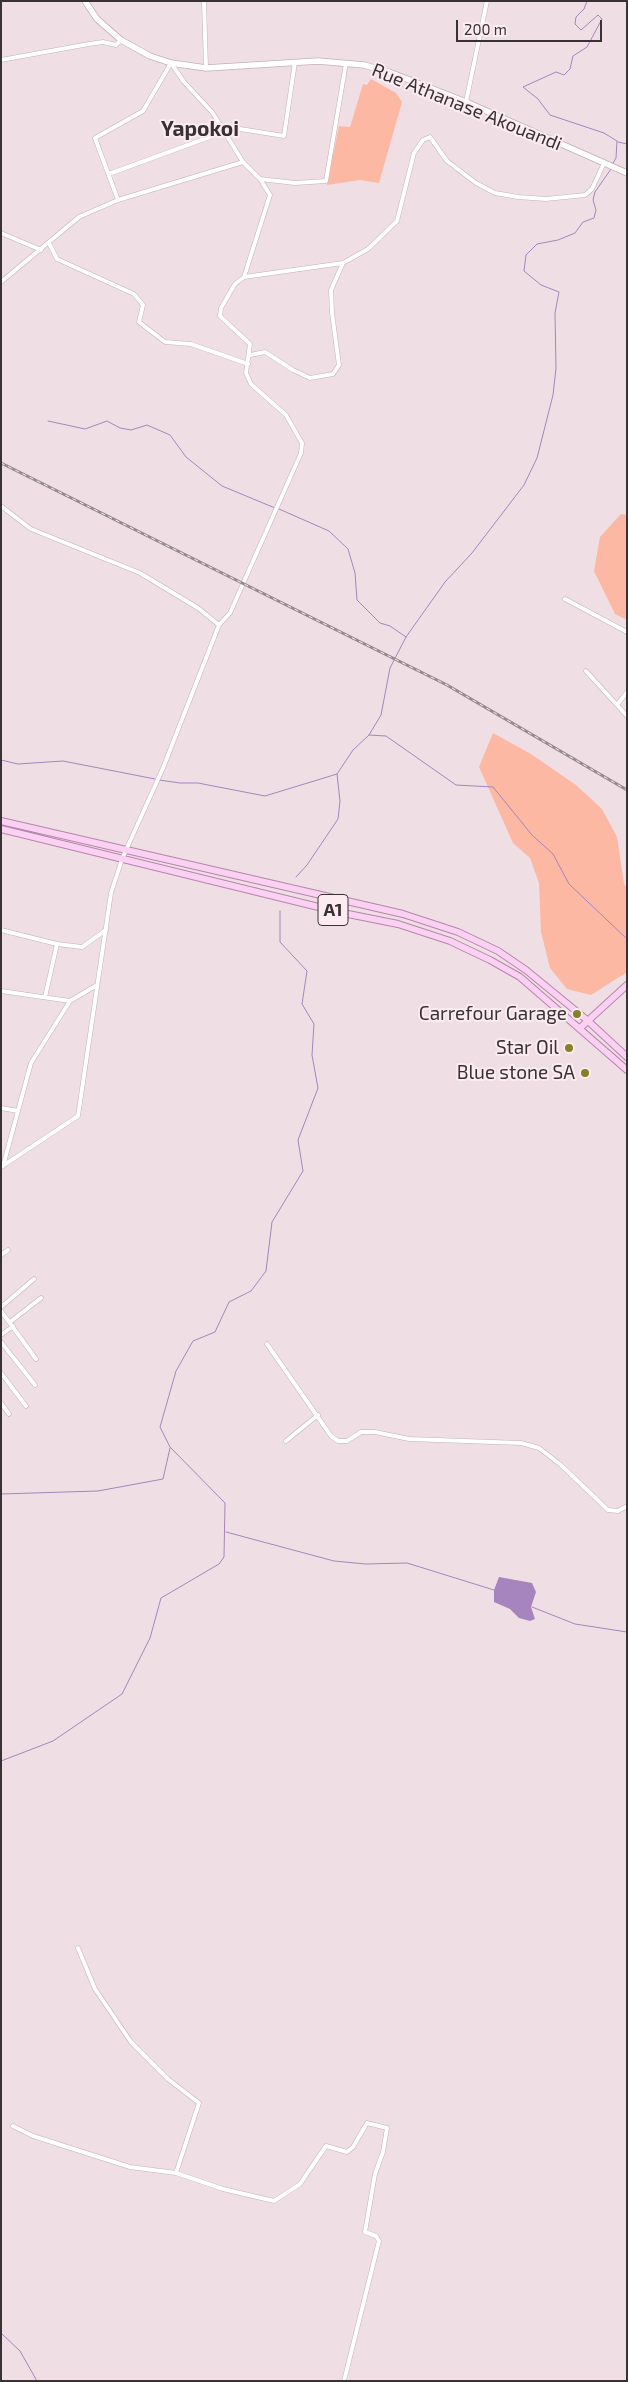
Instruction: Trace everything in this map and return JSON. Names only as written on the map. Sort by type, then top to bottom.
[{"type":"main road","name":"A1","points":[[1,821],[128,848],[403,914],[458,932],[498,951],[526,970],[587,1020],[627,1057]]},
{"type":"main road","name":"A1","points":[[1,829],[423,931],[490,960],[520,977],[627,1070]]},
{"type":"main road","points":[[580,1028],[627,985]]},
{"type":"street","name":"Rue Athanase Akouandi","points":[[85,1],[97,19],[121,40],[150,56],[171,63],[206,68],[318,60],[346,63],[389,72],[466,102],[627,173]]},
{"type":"street","points":[[204,1],[206,68]]},
{"type":"street","points":[[466,102],[487,1]]},
{"type":"street","points":[[1,60],[103,42],[116,45],[121,40]]},
{"type":"street","points":[[109,174],[234,128],[284,136],[295,62]]},
{"type":"street","points":[[2,1167],[78,1116],[111,893],[122,859],[160,776],[219,625],[230,613],[301,453],[302,443],[286,415],[251,384],[246,373],[250,355],[250,344],[220,316],[221,308],[235,284],[244,276],[270,195],[260,179],[243,162],[212,112],[184,82],[171,63],[144,111],[95,138],[118,200]]},
{"type":"street","points":[[260,179],[295,183],[326,181],[346,63]]},
{"type":"street","points":[[244,276],[343,263],[368,249],[397,221],[414,153],[423,140],[430,137],[447,160],[476,183],[495,193],[518,197],[546,199],[585,195],[592,189],[606,164]]},
{"type":"street","points":[[1,282],[79,217],[118,200],[243,162]]},
{"type":"street","points":[[1,233],[41,250]]},
{"type":"street","points":[[49,243],[57,260],[134,294],[143,305],[139,322],[165,342],[191,344],[248,364]]},
{"type":"street","points":[[250,355],[265,352],[293,370],[310,378],[333,374],[339,365],[332,314],[331,290],[343,263]]},
{"type":"street","points":[[1,506],[32,529],[140,573],[198,608],[219,625]]},
{"type":"street","points":[[565,599],[627,632]]},
{"type":"street","points":[[586,671],[627,716]]},
{"type":"street","points":[[617,704],[627,692]]},
{"type":"street","points":[[1,930],[57,944],[82,947],[106,930]]},
{"type":"street","points":[[45,997],[57,944]]},
{"type":"street","points":[[2,1167],[30,1063],[70,1001],[97,985]]},
{"type":"street","points":[[1,991],[70,1001]]},
{"type":"street","points":[[1,1108],[18,1112]]},
{"type":"street","points":[[1,1255],[8,1250]]},
{"type":"street","points":[[34,1280],[1,1309],[36,1358]]},
{"type":"street","points":[[10,1322],[41,1298]]},
{"type":"street","points":[[1,1335],[13,1326]]},
{"type":"street","points":[[1,1342],[35,1385]]},
{"type":"street","points":[[267,1344],[331,1436],[338,1441],[347,1441],[361,1432],[375,1432],[409,1439],[521,1443],[539,1448],[608,1510],[618,1511],[627,1506]]},
{"type":"street","points":[[1,1373],[26,1406]]},
{"type":"street","points":[[1,1403],[9,1414]]},
{"type":"street","points":[[286,1440],[318,1415]]},
{"type":"street","points":[[78,1948],[95,1989],[131,2042],[168,2079],[199,2104],[176,2173]]},
{"type":"street","points":[[13,2126],[33,2136],[130,2167],[176,2173],[223,2189],[274,2201],[300,2184],[326,2146],[348,2152],[354,2148],[367,2123],[387,2128],[383,2152],[374,2174],[365,2232],[376,2236],[379,2241],[344,2381]]},
{"type":"shaded area","points":[[371,79],[396,93],[402,102],[379,183],[360,180],[327,185],[339,126],[350,127],[363,84],[367,85]]},
{"type":"shaded area","points":[[621,514],[627,515],[627,620],[615,614],[594,571],[600,537]]},
{"type":"shaded area","points":[[493,733],[531,754],[576,785],[602,809],[617,837],[624,884],[627,887],[627,972],[591,995],[567,989],[550,968],[541,932],[539,883],[530,858],[513,843],[479,767]]},
{"type":"shaded area","points":[[499,1577],[532,1583],[536,1592],[531,1607],[535,1619],[530,1621],[519,1618],[510,1609],[494,1602],[494,1590]]},
{"type":"waterway","points":[[587,1],[584,9],[576,17],[575,24],[581,30],[598,15],[602,19],[587,47],[573,56],[570,69],[564,75],[556,72],[523,87],[538,99],[550,115],[604,133],[617,141],[616,158],[612,165]]},
{"type":"waterway","points":[[618,142],[627,144]]},
{"type":"waterway","points":[[296,877],[307,865],[338,819],[340,801],[337,774],[353,750],[369,735],[381,715],[390,668],[406,637],[445,582],[472,553],[524,485],[537,458],[553,395],[556,368],[555,313],[559,292],[541,285],[524,271],[526,255],[537,244],[558,240],[575,233],[583,222],[594,218],[596,210],[593,200],[595,192],[611,169]]},
{"type":"waterway","points":[[48,421],[85,429],[107,421],[120,428],[131,430],[147,425],[170,435],[186,457],[222,486],[275,508]]},
{"type":"waterway","points":[[279,509],[329,531],[348,549],[355,573],[357,600],[380,623],[390,626],[406,637]]},
{"type":"waterway","points":[[369,735],[386,736],[456,785],[493,787],[532,835],[553,854],[569,884],[627,939]]},
{"type":"waterway","points":[[1,760],[18,764],[63,761],[155,779]]},
{"type":"waterway","points":[[159,780],[198,783],[265,796],[337,774]]},
{"type":"waterway","points":[[1,1761],[53,1741],[122,1694],[150,1638],[161,1598],[219,1564],[224,1557],[225,1503],[170,1447],[160,1427],[176,1371],[193,1341],[215,1332],[229,1302],[251,1291],[266,1271],[272,1222],[303,1171],[298,1140],[318,1088],[312,1055],[314,1024],[302,1004],[307,971],[280,942],[280,911]]},
{"type":"waterway","points":[[1,1494],[98,1491],[163,1479],[170,1448]]},
{"type":"waterway","points":[[226,1532],[334,1561],[366,1564],[407,1563],[494,1590]]},
{"type":"waterway","points":[[532,1607],[575,1624],[627,1632]]},
{"type":"waterway","points":[[1,2333],[20,2351],[37,2381]]},
{"type":"railway","points":[[1,463],[447,685],[627,790]]},
{"type":"place","name":"Carrefour Garage","points":[[577,1014]]},
{"type":"place","name":"Star Oil","points":[[569,1048]]},
{"type":"place","name":"Blue stone SA","points":[[585,1073]]},
{"type":"district","name":"Yapokoi","points":[[200,129]]}]
